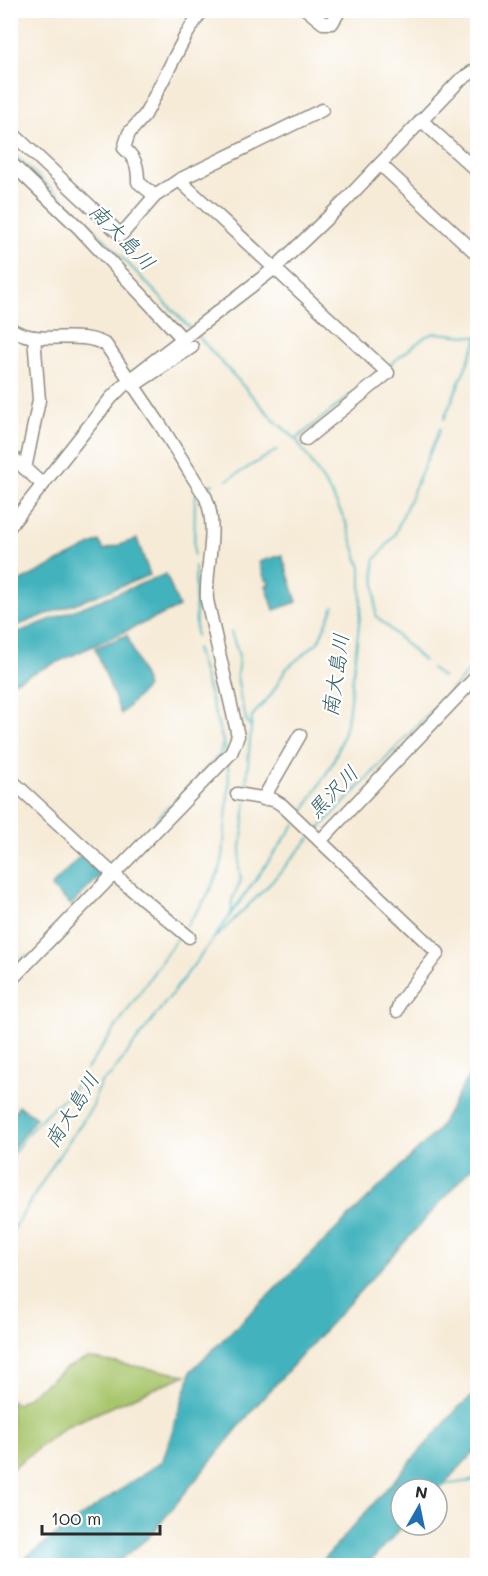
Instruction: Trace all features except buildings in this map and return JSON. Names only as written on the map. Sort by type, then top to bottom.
[{"type":"street","points":[[155,196],[138,182],[138,165],[134,157],[124,148],[129,133],[145,115],[185,37],[202,10]]},
{"type":"street","points":[[307,10],[323,23],[332,23],[340,10]]},
{"type":"street","points":[[10,526],[111,398],[186,340],[197,326],[275,268],[338,208],[459,81],[477,68]]},
{"type":"street","points":[[10,131],[121,235],[155,196],[179,180],[322,110]]},
{"type":"street","points":[[422,120],[477,172]]},
{"type":"street","points":[[10,162],[78,227],[186,340]]},
{"type":"street","points":[[380,164],[477,255]]},
{"type":"street","points":[[179,180],[388,373],[306,439]]},
{"type":"street","points":[[10,328],[17,333],[34,337],[96,340],[106,345],[161,426],[210,508],[212,523],[206,583],[207,600],[238,736],[231,753],[10,981]]},
{"type":"street","points":[[25,468],[39,400],[34,337]]},
{"type":"street","points":[[10,455],[43,485]]},
{"type":"street","points":[[309,830],[477,675]]},
{"type":"street","points":[[263,799],[300,735]]},
{"type":"street","points":[[10,779],[113,874],[189,937]]},
{"type":"street","points":[[237,794],[274,801],[282,805],[438,953],[400,1002],[397,1011]]},
{"type":"green space","points":[[88,1358],[186,1375],[67,1426],[11,1469],[11,1401],[18,1404],[66,1368]]},
{"type":"water","points":[[137,539],[150,575],[11,628],[11,586],[99,541],[104,550]]},
{"type":"water","points":[[282,555],[297,602],[274,610],[266,585],[269,584],[268,580],[265,580],[259,562]]},
{"type":"water","points":[[166,574],[179,607],[11,683],[11,635]]},
{"type":"water","points":[[127,635],[147,687],[121,714],[95,648]]},
{"type":"water","points":[[81,855],[101,875],[71,905],[51,887]]},
{"type":"water","points":[[477,1061],[477,1162],[255,1407],[149,1537],[114,1565],[15,1565],[163,1460],[192,1370],[438,1130]]},
{"type":"water","points":[[19,1106],[36,1118],[11,1151],[11,1116]]},
{"type":"water","points":[[477,1392],[477,1449],[449,1478],[397,1477],[459,1407]]},
{"type":"water","points":[[389,1486],[389,1537],[393,1537],[367,1565],[319,1565]]},
{"type":"waterway","name":"南大島川","points":[[10,151],[87,221],[190,328]]},
{"type":"waterway","points":[[387,367],[426,336],[436,333],[478,337]]},
{"type":"waterway","name":"南大島川","points":[[196,334],[275,421],[296,439],[332,495],[345,520],[361,568],[361,608],[348,716],[332,764],[300,817]]},
{"type":"waterway","points":[[444,419],[478,338]]},
{"type":"waterway","points":[[296,439],[357,390]]},
{"type":"waterway","points":[[424,661],[376,616],[374,561],[394,536],[440,429]]},
{"type":"waterway","points":[[227,480],[277,450]]},
{"type":"waterway","points":[[205,487],[213,484]]},
{"type":"waterway","points":[[194,555],[197,492]]},
{"type":"waterway","points":[[195,566],[196,636]]},
{"type":"waterway","points":[[246,789],[252,716],[271,695],[286,669],[318,642],[334,606]]},
{"type":"waterway","points":[[231,632],[239,656],[237,676],[241,701],[247,722],[251,727]]},
{"type":"waterway","points":[[196,648],[226,752]]},
{"type":"waterway","name":"黒沢川","points":[[316,832],[478,662]]},
{"type":"waterway","points":[[431,668],[442,677]]},
{"type":"waterway","points":[[196,779],[220,755],[222,745]]},
{"type":"waterway","points":[[186,926],[206,898],[220,869],[229,783],[228,763]]},
{"type":"waterway","points":[[180,796],[190,784]]},
{"type":"waterway","points":[[231,913],[232,900],[241,880],[239,867],[246,802]]},
{"type":"waterway","points":[[156,820],[171,804]]},
{"type":"waterway","name":"南大島川","points":[[10,1235],[56,1160],[93,1106],[96,1092],[102,1081],[110,1076],[211,942],[295,824]]},
{"type":"waterway","points":[[139,839],[148,830]]},
{"type":"waterway","name":"黒沢川","points":[[217,936],[267,887],[310,838]]},
{"type":"waterway","points":[[87,1069],[178,937]]},
{"type":"waterway","points":[[17,964],[27,955]]},
{"type":"waterway","points":[[10,957],[17,964],[10,971]]},
{"type":"waterway","points":[[10,1158],[34,1126],[67,1096],[80,1080]]},
{"type":"waterway","points":[[449,1484],[478,1480]]}]
